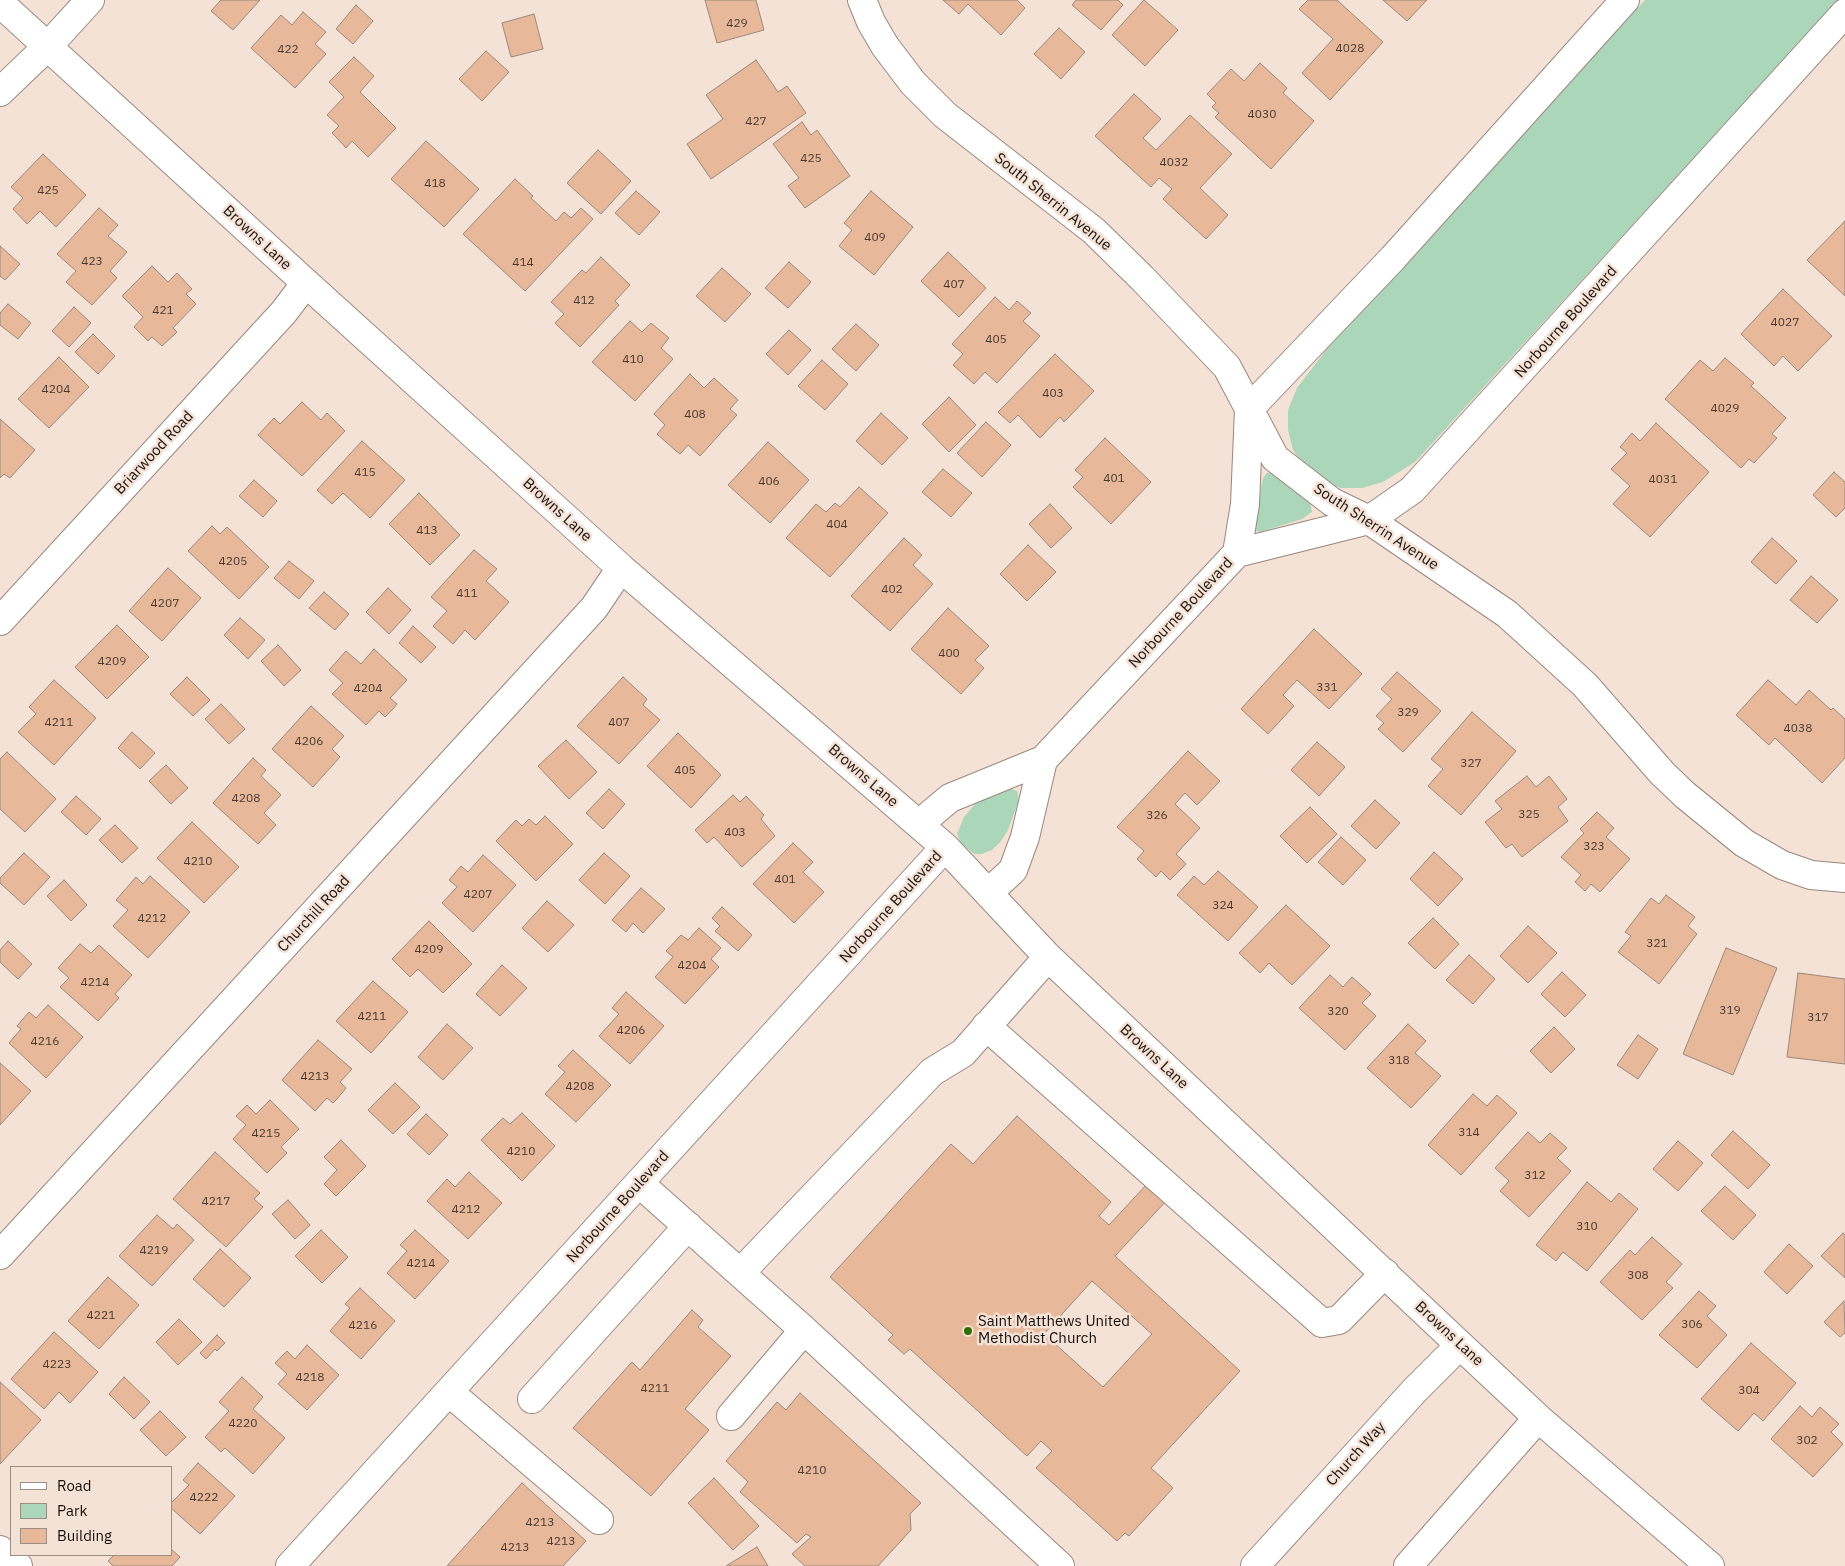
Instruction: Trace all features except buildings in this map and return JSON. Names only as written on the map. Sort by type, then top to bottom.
[{"type":"street","points":[[0,92],[48,46],[90,0]]},
{"type":"street","name":"South Sherrin Avenue","points":[[862,0],[871,22],[885,46],[913,83],[945,115],[1094,231],[1227,367],[1275,458],[1332,502],[1369,520],[1507,614],[1585,685],[1662,773],[1685,795],[1744,843],[1782,865],[1811,875],[1845,878]]},
{"type":"street","points":[[1249,409],[1393,258],[1625,0]]},
{"type":"street","name":"Browns Lane","points":[[0,3],[620,568],[945,847],[1048,957],[1460,1345],[1538,1418],[1710,1566]]},
{"type":"street","name":"Norbourne Boulevard","points":[[919,824],[950,798],[1043,760],[1237,553],[1369,520],[1412,490],[1845,13]]},
{"type":"street","name":"Briarwood Road","points":[[0,621],[283,313],[306,283]]},
{"type":"street","name":"Norbourne Boulevard","points":[[1237,553],[1245,504],[1249,409]]},
{"type":"street","name":"Churchill Road","points":[[0,1255],[594,608],[620,568]]},
{"type":"street","name":"Norbourne Boulevard","points":[[988,893],[1013,870],[1025,837],[1043,760]]},
{"type":"street","name":"Norbourne Boulevard","points":[[290,1566],[945,847]]},
{"type":"street","points":[[740,1273],[932,1072],[962,1053],[1048,957]]},
{"type":"street","points":[[986,1026],[1322,1323],[1339,1320],[1384,1273]]},
{"type":"street","points":[[639,1183],[804,1330],[1060,1566]]},
{"type":"street","points":[[532,1399],[688,1226]]},
{"type":"street","points":[[731,1416],[804,1330]]},
{"type":"street","name":"Church Way","points":[[1255,1566],[1415,1390],[1460,1345]]},
{"type":"street","points":[[449,1392],[600,1520]]},
{"type":"street","points":[[1408,1566],[1538,1418]]},
{"type":"street","points":[[0,1550],[18,1566]]},
{"type":"green space","points":[[1645,0],[1839,0],[1415,462],[1383,482],[1362,488],[1341,488],[1322,481],[1304,466],[1293,450],[1288,430],[1288,410],[1297,388],[1333,341]]},
{"type":"green space","points":[[1273,472],[1310,502],[1312,512],[1302,519],[1260,532],[1255,530],[1254,524],[1263,478],[1267,473]]},
{"type":"green space","points":[[1009,788],[1017,791],[1019,800],[1008,830],[992,850],[982,854],[974,854],[961,843],[957,834],[964,817],[976,803]]},
{"type":"place","name":"Saint Matthews United Methodist Church","points":[[968,1331]]}]
